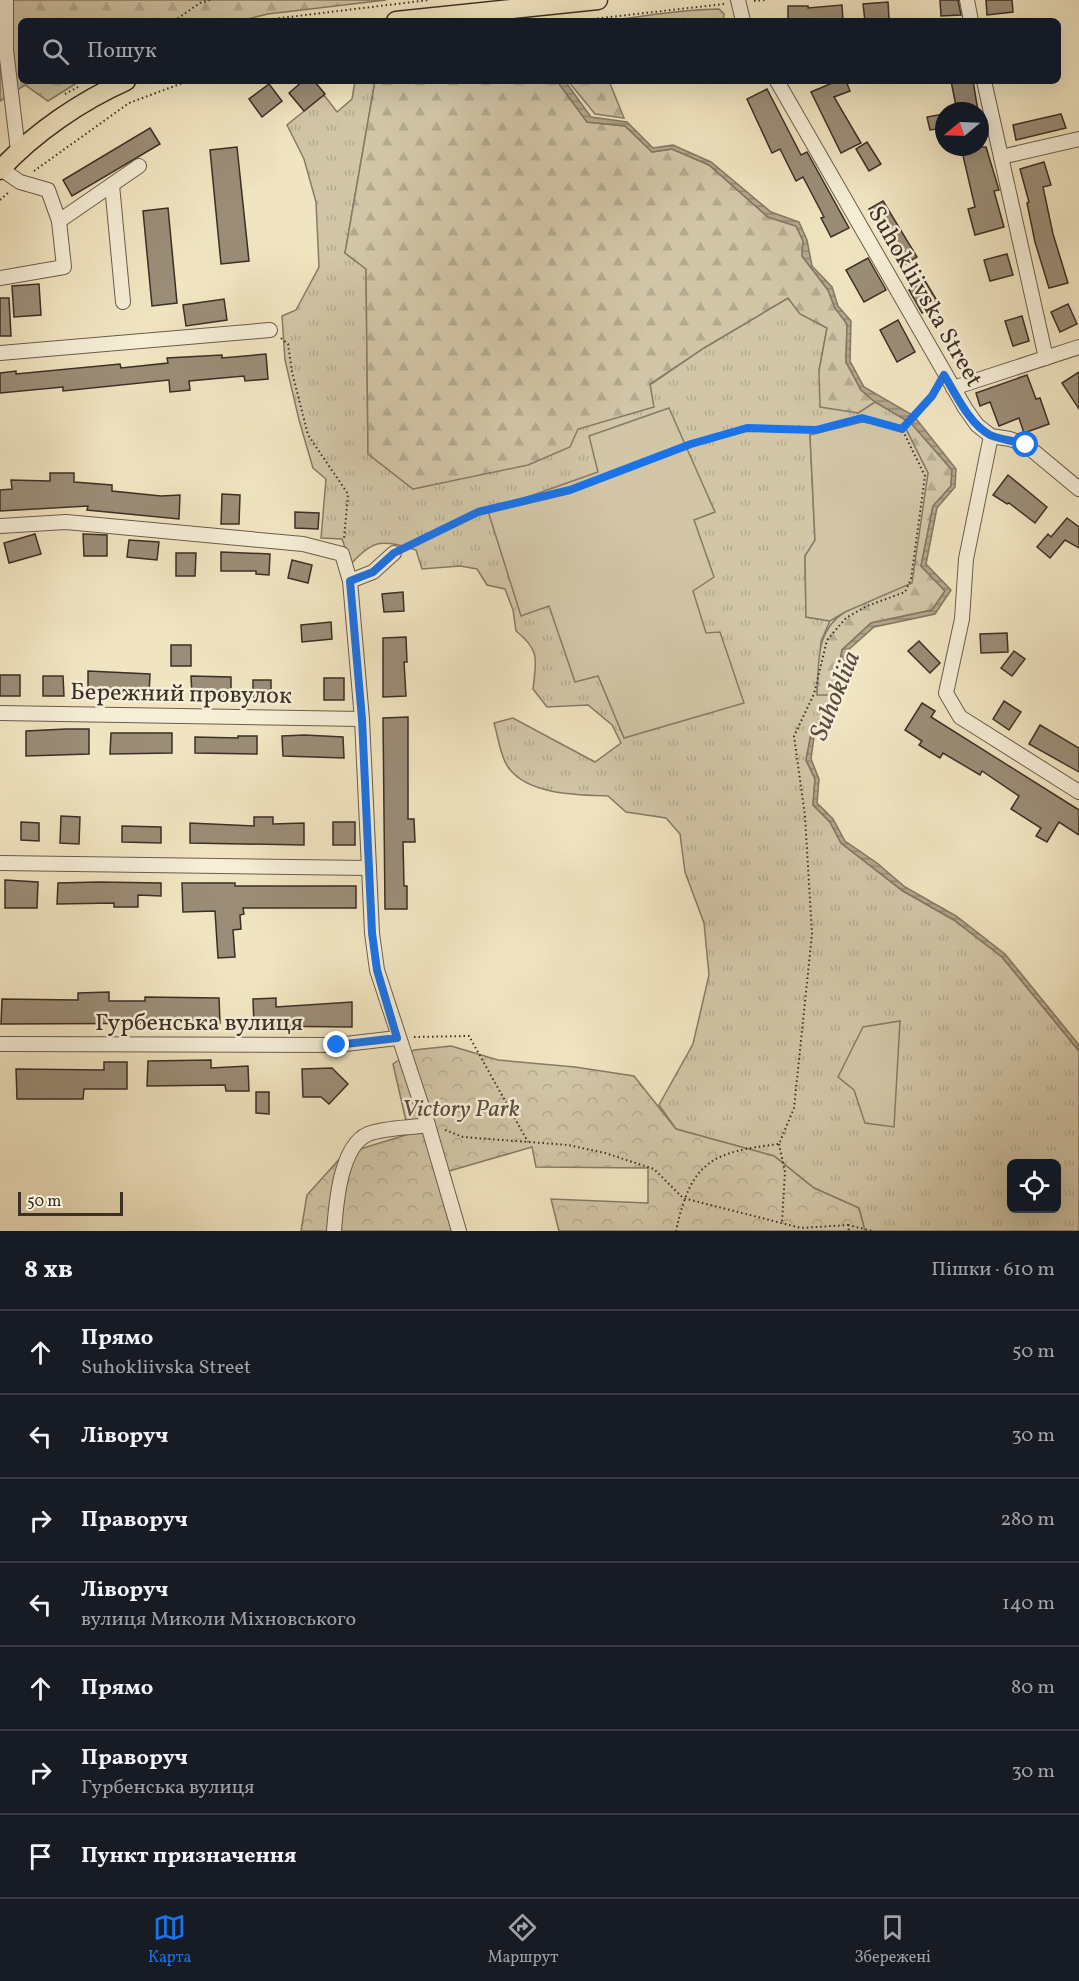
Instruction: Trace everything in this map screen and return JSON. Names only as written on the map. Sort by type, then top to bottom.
[{"type":"main road","points":[[404,18],[430,8],[555,4],[598,0]]},
{"type":"main road","points":[[0,169],[18,150],[69,114],[121,84]]},
{"type":"street","points":[[6,0],[6,50],[18,150]]},
{"type":"street","points":[[966,0],[970,18]]},
{"type":"street","points":[[738,1],[742,18]]},
{"type":"street","name":"Suhokliivska Street","points":[[779,84],[944,375],[977,424],[991,436]]},
{"type":"street","points":[[985,84],[1046,357]]},
{"type":"street","points":[[1001,157],[1079,140]]},
{"type":"street","points":[[59,221],[139,166]]},
{"type":"street","points":[[0,169],[20,182],[48,190],[59,221],[64,267],[0,278]]},
{"type":"street","points":[[112,185],[123,302]]},
{"type":"street","points":[[0,353],[270,330]]},
{"type":"street","points":[[952,388],[1079,347]]},
{"type":"street","points":[[1079,489],[1026,445],[1010,439],[991,436],[966,559],[962,619],[946,693],[960,717],[1079,792]]},
{"type":"street","points":[[0,526],[66,522],[303,544],[342,554],[350,581],[362,719],[372,933],[377,970],[397,1038],[428,1125],[459,1231]]},
{"type":"street","points":[[350,581],[373,572],[394,553]]},
{"type":"street","name":"Бережний провулок","points":[[0,713],[362,719]]},
{"type":"street","points":[[0,863],[369,868]]},
{"type":"street","name":"Гурбенська вулиця","points":[[0,1044],[337,1045],[397,1038]]},
{"type":"street","points":[[334,1231],[336,1193],[352,1149],[368,1135],[428,1125]]},
{"type":"path","points":[[178,18],[200,3],[210,0]]},
{"type":"path","points":[[599,18],[738,1],[766,0]]},
{"type":"path","points":[[296,18],[430,8]]},
{"type":"path","points":[[0,200],[56,152],[129,103],[180,84]]},
{"type":"path","points":[[270,330],[288,344],[291,372],[308,435],[348,494],[342,554]]},
{"type":"path","points":[[902,429],[916,410],[932,396],[944,375]]},
{"type":"path","points":[[394,553],[478,512],[570,490],[691,444],[747,428],[816,430],[862,418],[902,429],[925,476],[911,579],[905,592],[867,606],[846,618],[827,640],[814,694],[794,735],[805,816],[812,934],[794,1108],[779,1144],[785,1172],[782,1223]]},
{"type":"path","points":[[397,1038],[469,1035],[528,1142]]},
{"type":"path","points":[[428,1125],[463,1137],[568,1145],[605,1153],[654,1169],[683,1198],[801,1228],[848,1225],[872,1231]]},
{"type":"path","points":[[676,1231],[683,1198],[709,1161],[736,1149],[779,1144]]},
{"type":"path","points":[[848,1225],[849,1231]]},
{"type":"green space","points":[[0,0],[386,0],[251,18],[18,18],[18,84],[75,84],[48,101],[25,85],[0,101]]},
{"type":"green space","points":[[719,9],[724,14],[723,18],[628,18],[676,12]]},
{"type":"green space","points":[[354,84],[374,84],[345,253],[366,269],[368,454],[413,489],[449,481],[577,429],[653,407],[650,385],[704,348],[788,298],[801,314],[827,328],[819,371],[858,413],[875,402],[911,423],[905,427],[862,422],[810,435],[815,541],[805,556],[806,617],[830,621],[821,641],[817,694],[834,695],[811,734],[806,760],[815,779],[813,805],[830,822],[841,843],[903,891],[954,920],[1002,957],[1079,1051],[1079,1231],[865,1231],[859,1208],[814,1188],[774,1156],[676,1129],[659,1105],[693,1044],[709,975],[704,923],[685,872],[680,834],[666,818],[626,812],[608,796],[568,794],[540,788],[527,783],[508,767],[501,752],[494,723],[513,718],[595,762],[621,743],[612,725],[588,705],[547,707],[533,689],[535,657],[530,644],[516,631],[513,610],[505,589],[487,585],[477,569],[460,566],[422,569],[416,550],[395,544],[380,544],[366,549],[351,564],[342,539],[321,538],[326,479],[313,468],[299,420],[285,360],[282,316],[296,310],[319,267],[316,202],[304,159],[287,125],[324,95],[337,112],[352,99]]},
{"type":"green space","points":[[374,84],[559,84],[587,122],[625,126],[652,152],[672,149],[709,165],[768,217],[796,226],[803,241],[802,256],[828,290],[835,308],[847,324],[846,362],[861,390],[875,402],[858,413],[820,407],[819,371],[827,328],[800,314],[788,298],[704,348],[650,384],[654,407],[578,429],[570,447],[528,465],[413,489],[368,454],[366,269],[345,253]]},
{"type":"green space","points":[[570,84],[610,84],[624,118],[595,114]]},
{"type":"green space","points":[[669,408],[715,512],[694,520],[714,577],[693,591],[706,633],[720,632],[744,703],[624,738],[598,676],[575,682],[549,606],[521,616],[488,511],[598,472],[589,436]]},
{"type":"green space","points":[[862,422],[905,427],[928,473],[912,583],[845,612],[830,621],[806,617],[805,556],[815,540],[810,435]]},
{"type":"green space","points":[[911,423],[952,470],[951,486],[933,506],[921,566],[945,591],[932,610],[871,623],[842,650],[834,695],[817,695],[820,648],[828,628],[845,612],[928,473],[905,427]]},
{"type":"green space","points":[[900,1021],[894,1127],[865,1123],[854,1090],[838,1077],[863,1027]]},
{"type":"green space","name":"Victory Park","points":[[451,1046],[498,1060],[575,1067],[634,1076],[676,1129],[774,1156],[814,1188],[859,1208],[865,1231],[559,1231],[551,1199],[648,1203],[648,1168],[536,1167],[532,1147],[449,1171],[464,1231],[301,1231],[307,1195],[344,1154],[409,1134],[393,1064],[414,1050]]},
{"type":"water","name":"Suhokliia","points":[[559,84],[567,84],[591,117],[627,122],[653,148],[673,145],[711,162],[771,212],[799,222],[807,240],[812,266],[832,287],[838,306],[851,321],[850,361],[864,387],[914,416],[956,469],[955,487],[937,508],[926,564],[951,590],[935,614],[874,627],[846,652],[842,691],[814,737],[811,759],[819,779],[817,803],[833,819],[845,841],[877,863],[905,887],[956,916],[1005,954],[1079,1045],[1079,1051],[1002,957],[954,920],[903,891],[841,843],[830,822],[813,805],[815,779],[806,760],[811,734],[834,695],[842,650],[871,623],[932,610],[945,591],[921,566],[933,506],[951,486],[952,470],[911,423],[875,402],[861,390],[846,362],[847,324],[835,308],[828,290],[802,256],[803,241],[796,226],[768,217],[709,165],[672,149],[652,152],[625,126],[587,122]]},
{"type":"building","points":[[940,0],[958,0],[961,15],[941,16]]},
{"type":"building","points":[[986,0],[1012,0],[1013,12],[987,15]]},
{"type":"building","points":[[888,2],[889,18],[865,18],[863,4]]},
{"type":"building","points":[[842,5],[843,18],[788,18],[788,6],[808,6],[808,8]]},
{"type":"building","points":[[269,84],[282,101],[262,117],[249,99]]},
{"type":"building","points":[[300,84],[317,84],[325,94],[304,111],[289,93]]},
{"type":"building","points":[[830,84],[847,84],[850,91],[834,97],[861,143],[841,153],[811,92]]},
{"type":"building","points":[[952,84],[974,84],[976,102],[955,102]]},
{"type":"building","points":[[767,89],[801,155],[807,152],[849,228],[831,237],[821,218],[824,217],[803,177],[796,181],[780,149],[772,153],[747,99]]},
{"type":"building","points":[[1061,114],[1066,128],[1016,140],[1013,125]]},
{"type":"building","points":[[935,116],[935,129],[930,130],[927,117]]},
{"type":"building","points":[[150,128],[160,144],[72,196],[63,180]]},
{"type":"building","points":[[867,142],[881,164],[869,171],[856,149]]},
{"type":"building","points":[[237,147],[249,261],[221,264],[210,150]]},
{"type":"building","points":[[963,156],[989,156],[999,190],[994,191],[1004,227],[975,235],[968,209],[975,207]]},
{"type":"building","points":[[1044,162],[1051,185],[1043,187],[1053,234],[1068,283],[1049,288],[1035,242],[1027,203],[1029,202],[1020,169]]},
{"type":"building","points":[[883,201],[917,257],[902,266],[869,209]]},
{"type":"building","points":[[168,208],[177,303],[152,306],[143,211]]},
{"type":"building","points":[[1007,254],[1013,275],[990,281],[984,260]]},
{"type":"building","points":[[868,258],[886,290],[864,302],[846,270]]},
{"type":"building","points":[[925,281],[939,304],[922,313],[909,290]]},
{"type":"building","points":[[39,284],[41,315],[14,317],[12,286]]},
{"type":"building","points":[[0,298],[9,298],[11,336],[0,336]]},
{"type":"building","points":[[224,299],[227,320],[186,326],[183,305]]},
{"type":"building","points":[[1068,304],[1077,324],[1060,332],[1051,312]]},
{"type":"building","points":[[1022,316],[1029,341],[1013,346],[1005,321]]},
{"type":"building","points":[[898,320],[915,352],[897,362],[880,330]]},
{"type":"building","points":[[266,354],[268,379],[245,381],[244,376],[189,381],[190,390],[170,392],[169,380],[63,391],[63,387],[0,393],[0,373],[16,371],[16,374],[120,364],[121,368],[168,363],[167,358],[222,355],[222,358]]},
{"type":"building","points":[[1079,372],[1079,409],[1062,383]]},
{"type":"building","points":[[1027,375],[1036,399],[1040,398],[1049,424],[1024,433],[1019,418],[999,426],[990,402],[980,406],[976,393]]},
{"type":"building","points":[[50,473],[74,473],[74,482],[112,485],[112,491],[161,496],[180,495],[179,519],[87,510],[88,506],[0,511],[0,490],[12,489],[11,480],[50,481]]},
{"type":"building","points":[[1008,475],[1047,507],[1035,523],[1009,503],[993,495]]},
{"type":"building","points":[[222,494],[240,495],[239,524],[221,524]]},
{"type":"building","points":[[295,512],[319,513],[318,529],[295,528]]},
{"type":"building","points":[[1067,518],[1079,527],[1079,548],[1065,540],[1050,558],[1037,547],[1048,534],[1051,537]]},
{"type":"building","points":[[35,534],[41,554],[9,563],[4,543]]},
{"type":"building","points":[[83,534],[107,535],[107,556],[84,556]]},
{"type":"building","points":[[129,540],[159,542],[157,560],[127,557]]},
{"type":"building","points":[[221,552],[270,554],[269,575],[256,574],[256,571],[221,571]]},
{"type":"building","points":[[176,553],[196,553],[195,576],[176,576]]},
{"type":"building","points":[[292,560],[312,565],[308,583],[288,578]]},
{"type":"building","points":[[403,592],[404,611],[384,612],[382,594]]},
{"type":"building","points":[[331,622],[332,639],[302,642],[301,625]]},
{"type":"building","points":[[1007,633],[1008,652],[981,653],[980,634]]},
{"type":"building","points":[[406,637],[407,662],[404,662],[406,696],[383,697],[383,638]]},
{"type":"building","points":[[919,641],[940,663],[930,673],[908,651]]},
{"type":"building","points":[[171,645],[191,645],[191,666],[171,666]]},
{"type":"building","points":[[1014,651],[1025,659],[1012,676],[1001,668]]},
{"type":"building","points":[[88,671],[150,674],[149,694],[88,691]]},
{"type":"building","points":[[0,675],[20,675],[20,696],[0,696]]},
{"type":"building","points":[[43,676],[63,676],[64,696],[43,696]]},
{"type":"building","points":[[191,676],[231,677],[231,696],[192,695]]},
{"type":"building","points":[[324,678],[344,678],[344,700],[324,700]]},
{"type":"building","points":[[253,680],[271,680],[271,699],[253,699]]},
{"type":"building","points":[[1004,701],[1021,712],[1009,730],[993,719]]},
{"type":"building","points":[[922,703],[935,711],[931,717],[1079,810],[1079,835],[1059,822],[1047,842],[1036,836],[1041,828],[1011,809],[1019,796],[982,771],[980,775],[943,753],[940,758],[919,745],[922,741],[905,730]]},
{"type":"building","points":[[408,717],[408,819],[414,819],[415,842],[403,842],[407,909],[385,909],[383,718]]},
{"type":"building","points":[[1040,725],[1079,748],[1079,772],[1029,744]]},
{"type":"building","points":[[89,729],[89,754],[26,756],[26,731]]},
{"type":"building","points":[[111,733],[172,733],[172,753],[110,754]]},
{"type":"building","points":[[238,736],[257,736],[257,754],[195,753],[195,737],[238,738]]},
{"type":"building","points":[[282,736],[343,737],[344,758],[283,756]]},
{"type":"building","points":[[61,816],[80,817],[79,844],[60,843]]},
{"type":"building","points":[[254,817],[273,817],[273,824],[304,823],[304,845],[190,843],[190,823],[254,826]]},
{"type":"building","points":[[21,822],[39,823],[39,841],[21,840]]},
{"type":"building","points":[[333,822],[355,822],[355,845],[333,845]]},
{"type":"building","points":[[122,826],[161,827],[161,843],[122,842]]},
{"type":"building","points":[[5,880],[38,882],[37,908],[5,908]]},
{"type":"building","points":[[58,883],[161,883],[161,896],[138,895],[138,907],[114,907],[114,903],[57,904]]},
{"type":"building","points":[[182,883],[235,883],[235,886],[356,886],[356,908],[243,908],[244,914],[240,915],[241,929],[233,930],[235,957],[218,958],[215,911],[183,912]]},
{"type":"building","points":[[109,992],[109,1001],[145,1001],[145,997],[219,998],[220,1023],[1,1024],[2,999],[78,1000],[78,993]]},
{"type":"building","points":[[276,998],[276,1007],[352,1002],[352,1027],[254,1026],[253,999]]},
{"type":"building","points":[[211,1060],[211,1068],[248,1066],[249,1091],[226,1091],[225,1085],[147,1086],[148,1061]]},
{"type":"building","points":[[104,1062],[127,1062],[127,1089],[84,1089],[83,1099],[17,1099],[16,1069],[104,1070]]},
{"type":"building","points":[[332,1068],[348,1084],[329,1104],[321,1097],[303,1097],[302,1069]]},
{"type":"building","points":[[256,1092],[269,1092],[269,1114],[256,1113]]},
{"type":"route","points":[[337,1045],[397,1038],[377,970],[372,933],[362,719],[350,581],[373,572],[394,553],[478,512],[570,490],[691,444],[747,428],[777,427],[816,430],[862,418],[902,429],[916,410],[932,396],[944,375],[977,424],[991,436],[1010,439],[1026,445]]}]
